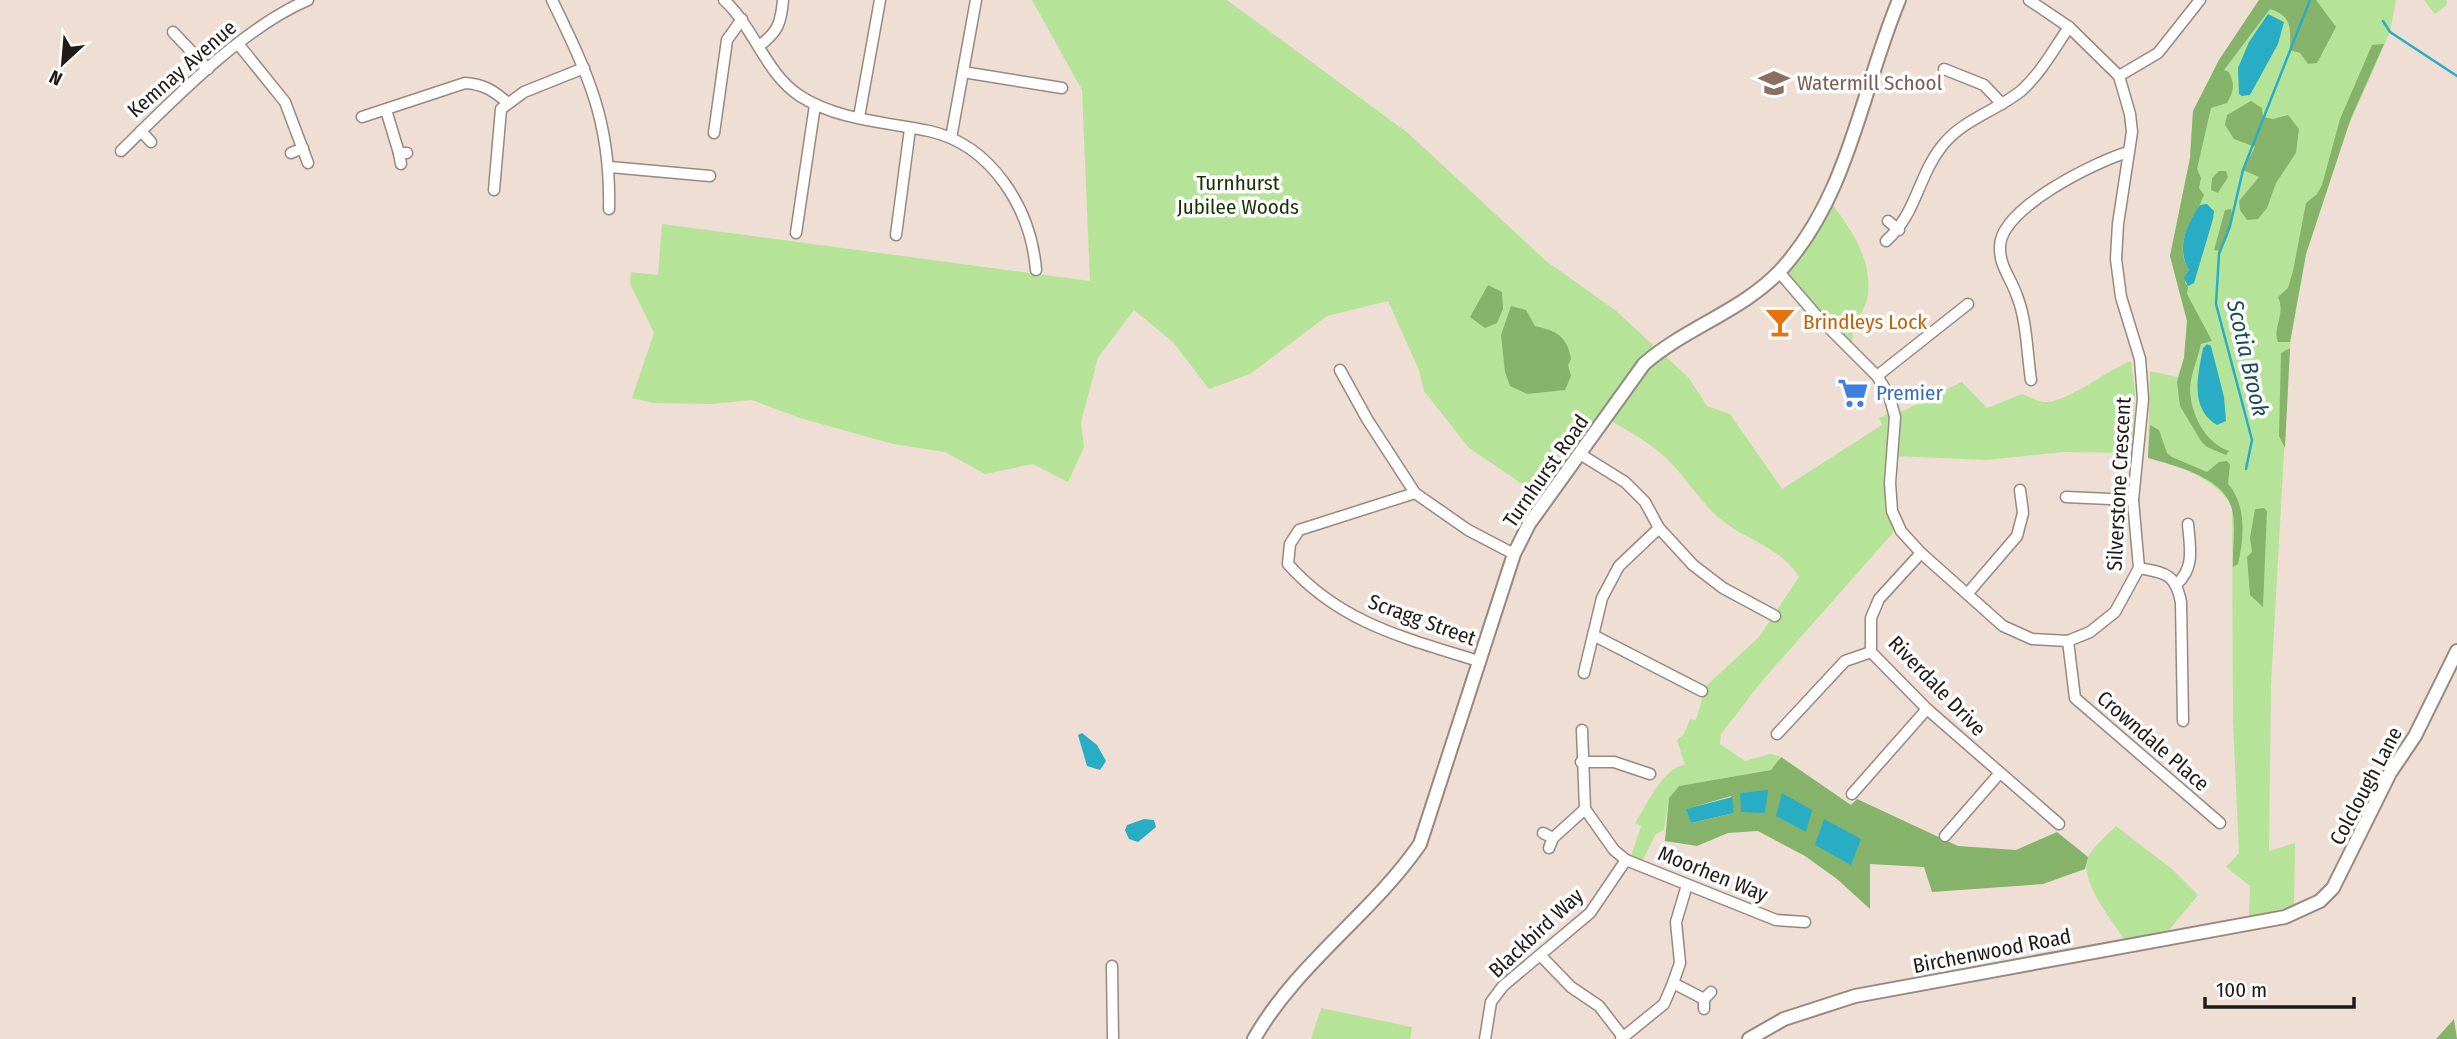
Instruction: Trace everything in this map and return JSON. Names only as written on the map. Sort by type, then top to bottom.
[{"type":"street","name":"Kemnay Avenue","points":[[121,150],[208,69],[279,12],[308,0]]},
{"type":"street","points":[[552,0],[584,68],[601,113],[610,167],[609,209]]},
{"type":"street","points":[[724,0],[742,19],[785,85],[815,105],[951,138],[976,154],[1007,186],[1030,231],[1036,270]]},
{"type":"street","points":[[759,46],[775,35],[780,25],[783,0]]},
{"type":"street","points":[[859,117],[880,0]]},
{"type":"street","points":[[951,138],[976,0]]},
{"type":"street","name":"Turnhurst Road","points":[[1254,1039],[1270,1011],[1313,959],[1402,870],[1420,844],[1514,554],[1529,524],[1644,364],[1668,344],[1745,300],[1779,272],[1810,231],[1837,180],[1899,0]]},
{"type":"street","name":"Silverstone Crescent","points":[[2029,0],[2069,27],[2119,76],[2127,95],[2132,132],[2116,259],[2122,298],[2140,359],[2143,410],[2133,500],[2139,568],[2115,612],[2090,632],[2068,641]]},
{"type":"street","points":[[2119,76],[2158,53],[2200,0]]},
{"type":"street","points":[[714,133],[712,114],[727,40],[742,19]]},
{"type":"street","points":[[1886,241],[1899,230],[1909,216],[1924,176],[1942,146],[1954,132],[2002,104],[2035,77],[2069,27]]},
{"type":"street","points":[[173,32],[208,69]]},
{"type":"street","points":[[239,45],[285,102],[307,163]]},
{"type":"street","points":[[507,182],[494,185],[501,109],[523,92],[584,68]]},
{"type":"street","points":[[1944,69],[1983,85],[2002,104]]},
{"type":"street","points":[[964,72],[1062,88]]},
{"type":"street","points":[[362,117],[464,83],[479,84],[491,89],[508,103]]},
{"type":"street","points":[[1044,97],[1046,86]]},
{"type":"street","points":[[796,233],[815,105]]},
{"type":"street","points":[[386,110],[403,157]]},
{"type":"street","points":[[909,227],[897,230],[910,129]]},
{"type":"street","points":[[141,131],[151,142]]},
{"type":"street","points":[[291,153],[303,148]]},
{"type":"street","points":[[2031,380],[2018,297],[2001,265],[1999,244],[2004,227],[2014,216],[2041,197],[2107,159],[2128,152]]},
{"type":"street","points":[[610,167],[710,176]]},
{"type":"street","points":[[1888,221],[1899,230]]},
{"type":"street","points":[[1779,272],[1816,316],[1877,376],[1889,396],[1895,417],[1890,483],[1892,511],[1901,531],[1921,553],[2003,626],[2032,639],[2068,641]]},
{"type":"street","points":[[1877,376],[1968,304]]},
{"type":"street","points":[[1340,370],[1367,419],[1415,493],[1468,530],[1514,554]]},
{"type":"street","points":[[1580,454],[1625,482],[1645,502],[1659,528],[1693,565],[1774,616]]},
{"type":"street","points":[[1968,593],[2017,536],[2023,513],[2020,490]]},
{"type":"street","name":"Scragg Street","points":[[1415,493],[1299,530],[1290,544],[1288,564],[1311,590],[1373,627],[1478,661]]},
{"type":"street","points":[[2066,497],[2133,500]]},
{"type":"street","points":[[2177,584],[2185,576],[2191,558],[2188,524]]},
{"type":"street","points":[[1584,673],[1602,598],[1619,566],[1659,528]]},
{"type":"street","name":"Riverdale Drive","points":[[1921,553],[1879,599],[1871,618],[1871,652],[1927,709],[2059,824]]},
{"type":"street","points":[[2139,568],[2166,575],[2177,584],[2181,602],[2183,722]]},
{"type":"street","points":[[1593,635],[1702,691]]},
{"type":"street","name":"Crowndale Place","points":[[2068,641],[2075,698],[2220,823]]},
{"type":"street","name":"Colclough Lane","points":[[2249,923],[2285,917],[2320,901],[2333,888],[2457,651]]},
{"type":"street","points":[[1777,734],[1845,661],[1871,652]]},
{"type":"street","points":[[1852,794],[1927,709]]},
{"type":"street","points":[[1582,730],[1581,762],[1585,809],[1614,850],[1626,860]]},
{"type":"street","points":[[1581,762],[1614,762],[1650,774]]},
{"type":"street","points":[[1945,836],[1999,774]]},
{"type":"street","points":[[1548,840],[1585,809]]},
{"type":"street","name":"Moorhen Way","points":[[1626,860],[1785,920],[1805,922]]},
{"type":"street","name":"Blackbird Way","points":[[1485,1039],[1491,1002],[1503,986],[1590,914],[1626,860]]},
{"type":"street","points":[[1541,956],[1572,987],[1599,1006],[1622,1038],[1664,1004],[1673,983],[1680,963],[1676,922],[1687,884]]},
{"type":"street","name":"Moorhen Way","points":[[1784,933],[1785,920]]},
{"type":"street","name":"Birchenwood Road","points":[[1749,1039],[1784,1019],[1855,996],[2249,923]]},
{"type":"street","points":[[1112,966],[1113,1039]]},
{"type":"street","points":[[1673,983],[1706,1000]]},
{"type":"green space","name":"Turnhurst Jubilee Woods","points":[[1032,0],[1227,0],[1408,133],[1546,261],[1615,310],[1689,378],[1707,406],[1730,414],[1782,489],[1882,425],[1879,418],[1894,411],[1895,415],[1962,382],[1987,408],[2022,394],[2048,402],[2068,396],[2131,361],[2135,392],[2132,453],[2063,452],[1987,460],[1893,456],[1890,483],[1898,527],[1762,681],[1721,734],[1720,744],[1745,761],[1770,754],[1779,756],[1780,761],[1771,770],[1679,786],[1669,798],[1664,830],[1656,834],[1642,861],[1631,856],[1641,826],[1635,823],[1663,779],[1677,767],[1685,765],[1677,740],[1684,734],[1690,719],[1696,720],[1706,686],[1759,637],[1799,577],[1791,566],[1772,550],[1718,517],[1657,450],[1606,418],[1546,500],[1469,448],[1424,391],[1419,370],[1388,301],[1327,316],[1250,374],[1209,389],[1173,342],[1134,310],[1098,358],[1081,422],[1084,447],[1068,482],[1033,464],[985,474],[945,452],[893,444],[800,418],[752,400],[712,404],[653,403],[632,398],[654,333],[630,284],[631,272],[658,275],[662,224],[1090,281],[1082,90]]},
{"type":"green space","points":[[2259,0],[2396,0],[2390,32],[2345,134],[2306,254],[2290,345],[2271,685],[2269,851],[2295,843],[2294,906],[2249,918],[2250,886],[2226,867],[2239,853],[2233,722],[2232,507],[2216,488],[2196,475],[2148,458],[2150,371],[2177,377],[2184,358],[2187,321],[2170,256],[2190,158],[2193,111],[2219,60]]},
{"type":"green space","points":[[2259,0],[2316,0],[2336,27],[2317,63],[2308,64],[2300,53],[2290,50],[2289,24],[2283,15],[2270,9],[2224,70],[2229,72],[2233,84],[2227,103],[2211,108],[2197,169],[2201,178],[2199,188],[2204,195],[2186,232],[2183,251],[2189,270],[2185,283],[2188,286],[2187,294],[2212,341],[2201,344],[2190,388],[2191,398],[2200,426],[2213,441],[2229,451],[2226,455],[2207,447],[2201,441],[2180,406],[2177,382],[2184,358],[2187,321],[2170,256],[2190,158],[2193,111],[2219,60]]},
{"type":"green space","points":[[2424,0],[2447,0],[2446,6],[2435,14]]},
{"type":"green space","points":[[2384,44],[2351,118],[2306,254],[2290,342],[2278,342],[2281,309],[2278,297],[2288,288],[2306,203],[2317,194],[2322,185],[2340,119],[2372,45]]},
{"type":"green space","points":[[2251,101],[2262,108],[2263,117],[2273,119],[2288,115],[2299,129],[2296,153],[2276,183],[2267,208],[2258,219],[2247,220],[2240,210],[2239,201],[2259,177],[2243,170],[2255,147],[2234,139],[2225,125],[2227,115]]},
{"type":"green space","points":[[2219,171],[2226,171],[2228,177],[2218,193],[2211,190],[2212,178]]},
{"type":"green space","points":[[1828,199],[1851,231],[1863,255],[1868,280],[1868,294],[1854,329],[1851,351],[1779,272]]},
{"type":"green space","points":[[2231,209],[2228,236],[2220,251],[2214,250],[2225,210]]},
{"type":"green space","points":[[1488,285],[1502,292],[1503,309],[1497,323],[1485,328],[1470,317]]},
{"type":"green space","points":[[1511,306],[1526,310],[1535,326],[1549,330],[1564,340],[1571,359],[1568,365],[1571,376],[1565,390],[1527,394],[1510,386],[1505,372],[1501,335]]},
{"type":"green space","points":[[2290,348],[2285,448],[2279,436],[2281,353]]},
{"type":"green space","points":[[2150,425],[2159,430],[2167,453],[2172,457],[2207,472],[2219,462],[2227,461],[2230,465],[2228,484],[2238,502],[2242,522],[2238,564],[2233,567],[2234,520],[2226,496],[2218,487],[2196,474],[2148,458]]},
{"type":"green space","points":[[2264,508],[2267,511],[2263,607],[2250,595],[2247,557],[2252,552],[2250,538],[2255,509]]},
{"type":"green space","points":[[1781,757],[1851,805],[1857,799],[1958,846],[2016,850],[2057,832],[2088,857],[2085,869],[2043,884],[1932,892],[1924,867],[1870,864],[1870,909],[1837,879],[1805,856],[1758,831],[1728,833],[1697,846],[1665,841],[1669,798],[1679,786],[1771,770]],"holes":[[[1731,796],[1734,813],[1691,823],[1687,809]]]},
{"type":"green space","points":[[2116,826],[2173,870],[2198,895],[2169,930],[2125,940],[2098,899],[2087,875],[2086,864],[2092,851]]},
{"type":"green space","points":[[1321,1008],[1412,1027],[1410,1039],[1311,1039]]},
{"type":"green space","points":[[2454,1019],[2457,1039],[2436,1039]]},
{"type":"water","points":[[2268,14],[2284,22],[2278,44],[2250,95],[2242,96],[2239,94],[2238,68],[2249,42]]},
{"type":"water","points":[[2207,204],[2214,211],[2213,219],[2194,283],[2188,286],[2184,278],[2189,270],[2183,255],[2184,240],[2196,211],[2200,205]]},
{"type":"water","points":[[2207,344],[2211,346],[2224,397],[2226,421],[2217,425],[2202,410],[2199,400],[2199,369],[2203,348]]},
{"type":"water","points":[[1082,733],[1097,745],[1106,761],[1100,770],[1087,766],[1078,735]]},
{"type":"water","points":[[1768,790],[1765,813],[1741,812],[1740,793]]},
{"type":"water","points":[[1782,793],[1812,810],[1806,832],[1776,816]]},
{"type":"water","points":[[1732,797],[1734,813],[1691,823],[1686,809]]},
{"type":"water","points":[[1144,819],[1154,820],[1156,827],[1138,842],[1129,839],[1125,830],[1127,825]]},
{"type":"water","points":[[1824,819],[1861,839],[1851,865],[1815,845]]},
{"type":"waterway","name":"Scotia Brook","points":[[2246,469],[2252,440],[2216,304],[2219,254],[2230,226],[2243,170],[2310,0]]},
{"type":"waterway","points":[[2383,21],[2390,32],[2457,76]]},
{"type":"place","name":"Watermill School","points":[[1774,83]]},
{"type":"place","name":"Brindleys Lock","points":[[1780,322]]},
{"type":"place","name":"Premier","points":[[1853,393]]}]
